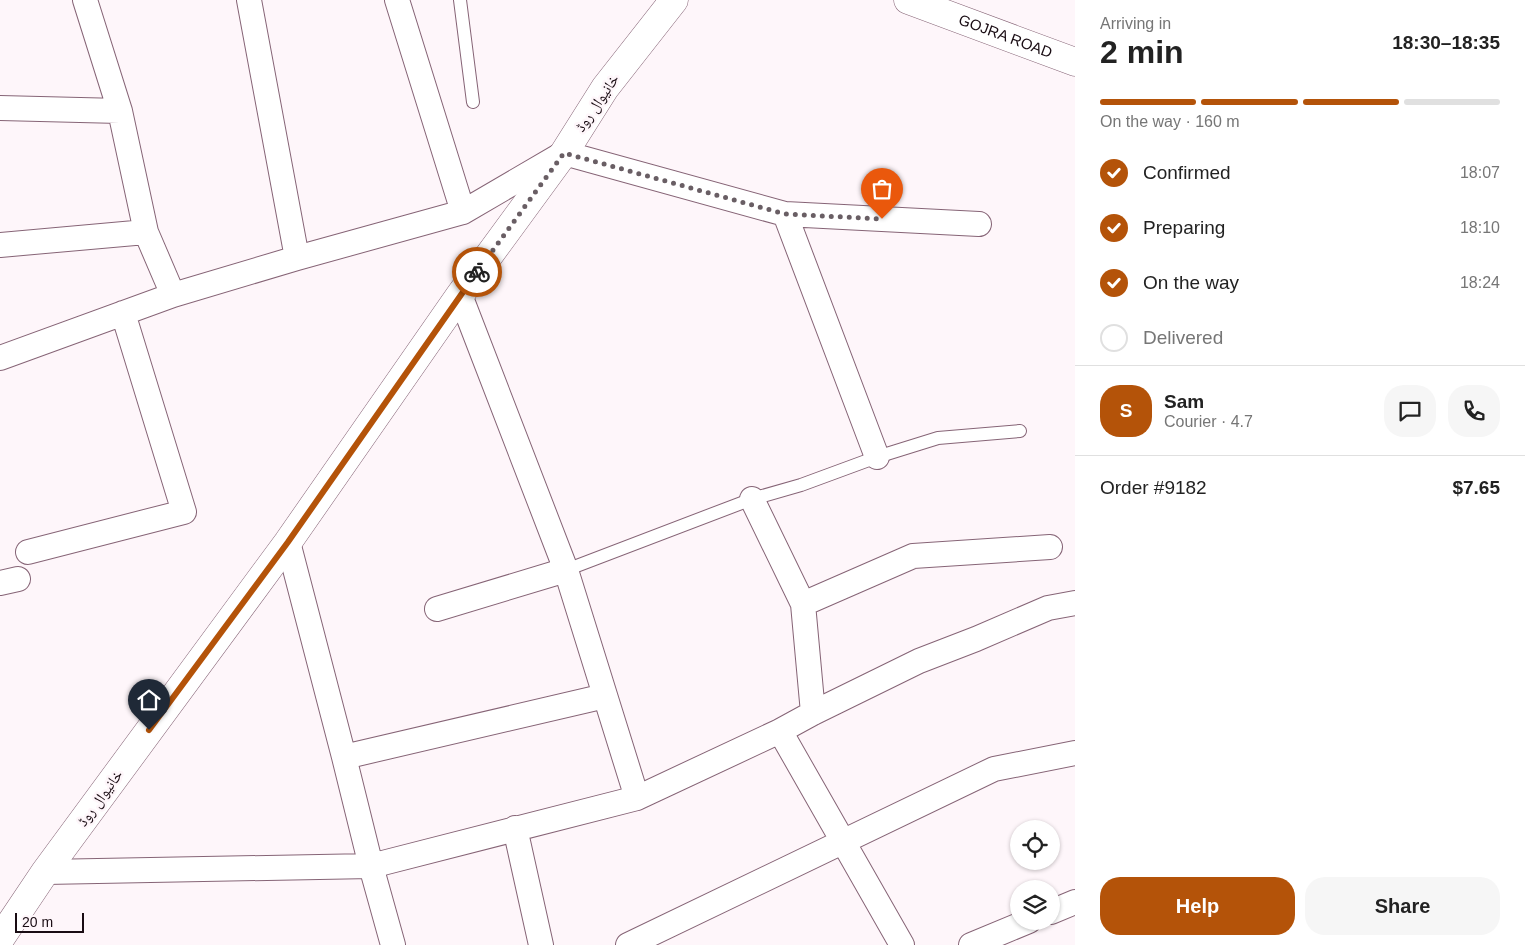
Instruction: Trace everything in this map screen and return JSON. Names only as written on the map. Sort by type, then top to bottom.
[{"type":"main road","name":"خانیوال روڈ","points":[[0,939],[45,872],[288,542],[460,295],[564,153],[605,88],[674,0]]},
{"type":"main road","name":"GOJRA ROAD","points":[[908,0],[936,5],[1075,62]]},
{"type":"street","points":[[85,0],[120,111],[146,232],[174,295]]},
{"type":"street","points":[[249,0],[297,258]]},
{"type":"street","points":[[397,0],[463,212]]},
{"type":"street","points":[[0,108],[120,111]]},
{"type":"street","points":[[0,358],[174,295],[297,258],[463,212],[564,153],[785,214],[980,224]]},
{"type":"street","points":[[785,214],[877,457]]},
{"type":"street","points":[[0,245],[146,232]]},
{"type":"street","points":[[460,295],[566,570],[638,798]]},
{"type":"street","points":[[28,552],[184,512],[123,313]]},
{"type":"street","points":[[752,499],[803,604],[813,713]]},
{"type":"street","points":[[288,542],[393,945]]},
{"type":"street","points":[[803,604],[913,556],[1050,547]]},
{"type":"street","points":[[437,610],[566,570]]},
{"type":"street","points":[[45,872],[371,866],[638,798],[780,731],[919,661],[1048,608],[1075,603]]},
{"type":"street","points":[[344,757],[605,696]]},
{"type":"street","points":[[780,731],[902,945]]},
{"type":"street","points":[[628,945],[994,769],[1075,753]]},
{"type":"street","points":[[515,828],[541,945]]},
{"type":"street","points":[[1060,908],[1075,902]]},
{"type":"street","points":[[971,945],[1010,929]]},
{"type":"lane","points":[[460,0],[473,102]]},
{"type":"lane","points":[[566,570],[752,499],[802,485],[877,457],[938,438],[1020,431]]},
{"type":"way so far","points":[[477,272],[564,153],[785,214],[882,219]]},
{"type":"route","points":[[149,730],[288,542],[477,272]]}]
